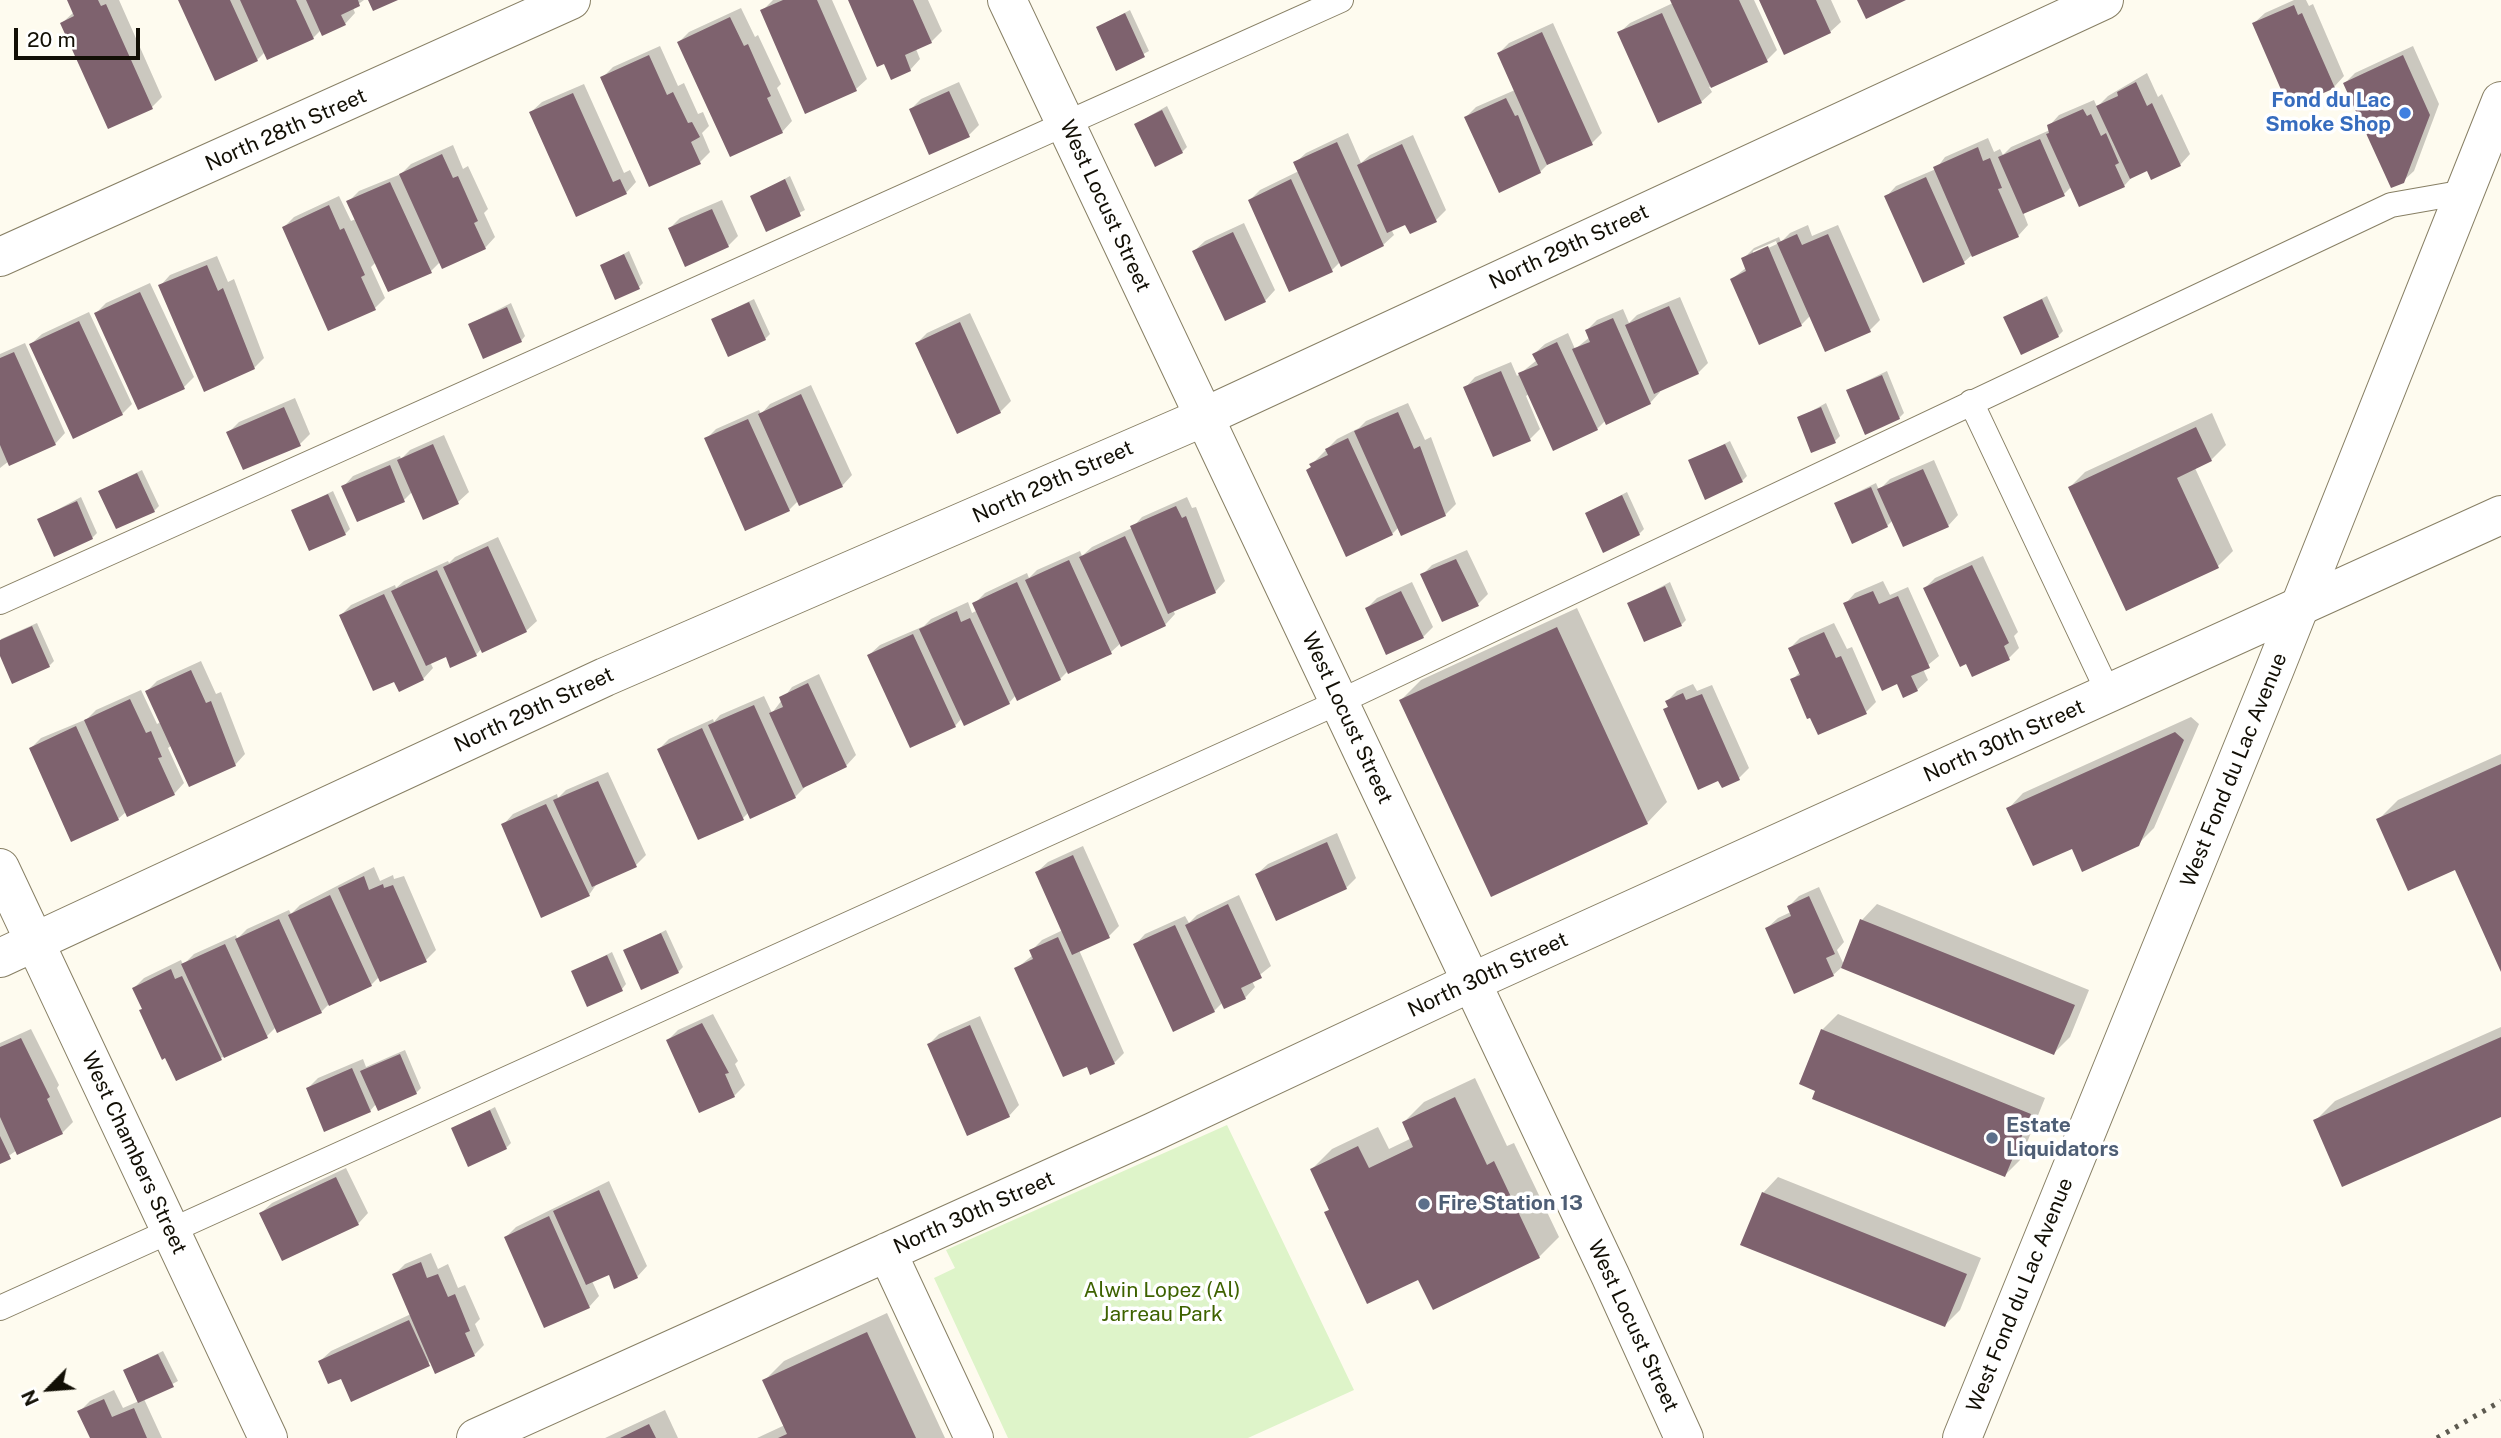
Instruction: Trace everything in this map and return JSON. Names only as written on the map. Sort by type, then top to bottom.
[{"type":"street","name":"North 28th Street","points":[[0,257],[571,0]]},
{"type":"street","name":"West Locust Street","points":[[1007,0],[1472,982],[1684,1438]]},
{"type":"street","name":"North 29th Street","points":[[0,958],[606,677],[1204,417],[2104,0]]},
{"type":"street","name":"West Fond du Lac Avenue","points":[[1962,1438],[2300,608],[2501,101]]},
{"type":"street","name":"North 30th Street","points":[[476,1438],[1153,1132],[1472,982],[2501,515]]},
{"type":"street","name":"West Chambers Street","points":[[0,868],[268,1438]]},
{"type":"street","points":[[887,1252],[974,1438]]},
{"type":"lane","points":[[0,602],[1341,0]]},
{"type":"lane","points":[[0,1308],[1339,702],[2391,205],[2465,192]]},
{"type":"lane","points":[[1971,402],[2109,694]]},
{"type":"green space","name":"Alwin Lopez (Al) Jarreau Park","points":[[1227,1125],[1354,1390],[1248,1438],[1008,1438],[934,1278],[955,1268],[946,1250]]},
{"type":"building","points":[[67,0],[98,0],[101,6],[106,4],[153,109],[108,129],[60,23],[74,16]]},
{"type":"building","points":[[178,0],[230,0],[258,61],[215,81]]},
{"type":"building","points":[[240,0],[296,0],[314,39],[267,60]]},
{"type":"building","points":[[306,0],[358,0],[360,6],[341,15],[346,25],[322,36]]},
{"type":"building","points":[[368,0],[398,0],[373,11]]},
{"type":"building","points":[[783,0],[817,0],[857,91],[805,114],[760,10]]},
{"type":"building","points":[[848,0],[913,0],[932,43],[905,55],[911,71],[891,80],[884,64],[877,67]]},
{"type":"building","points":[[1670,0],[1739,0],[1768,62],[1711,88]]},
{"type":"building","points":[[1759,0],[1816,0],[1831,33],[1784,55]]},
{"type":"building","points":[[1857,0],[1906,0],[1866,19]]},
{"type":"building","points":[[2294,5],[2298,15],[2302,13],[2335,88],[2289,108],[2252,23]]},
{"type":"building","points":[[1125,13],[1145,57],[1116,71],[1096,27]]},
{"type":"building","points":[[1662,13],[1702,103],[1658,123],[1617,32]]},
{"type":"building","points":[[730,17],[744,46],[748,44],[771,96],[767,98],[783,133],[730,157],[677,42]]},
{"type":"building","points":[[1542,32],[1593,145],[1547,165],[1497,53]]},
{"type":"building","points":[[649,55],[667,95],[673,92],[688,123],[692,122],[700,137],[691,142],[701,164],[649,187],[600,77]]},
{"type":"building","points":[[2403,55],[2430,115],[2404,183],[2391,188],[2343,83]]},
{"type":"building","points":[[2136,82],[2147,106],[2152,103],[2181,166],[2151,180],[2147,171],[2130,179],[2096,106],[2118,96],[2117,92]]},
{"type":"building","points":[[949,91],[970,137],[929,155],[909,109]]},
{"type":"building","points":[[573,93],[613,182],[620,179],[627,194],[576,217],[529,112]]},
{"type":"building","points":[[1506,98],[1515,116],[1518,115],[1541,173],[1499,193],[1464,117]]},
{"type":"building","points":[[2083,109],[2087,116],[2091,114],[2101,136],[2106,133],[2119,163],[2115,165],[2125,187],[2079,207],[2046,134],[2049,133],[2047,125]]},
{"type":"building","points":[[1162,110],[1183,153],[1155,167],[1134,124]]},
{"type":"building","points":[[2040,139],[2065,196],[2023,214],[1998,157]]},
{"type":"building","points":[[1337,142],[1384,246],[1341,267],[1293,162]]},
{"type":"building","points":[[1402,144],[1437,222],[1410,234],[1405,225],[1387,233],[1357,165]]},
{"type":"building","points":[[1978,147],[1983,161],[1990,158],[2002,188],[1998,189],[2019,237],[1972,257],[1933,167]]},
{"type":"building","points":[[442,154],[453,178],[458,176],[478,221],[474,223],[486,249],[442,269],[399,174]]},
{"type":"building","points":[[1926,177],[1965,264],[1923,283],[1884,196]]},
{"type":"building","points":[[785,179],[801,216],[766,232],[750,196]]},
{"type":"building","points":[[1291,179],[1333,272],[1289,292],[1248,200]]},
{"type":"building","points":[[390,182],[432,273],[388,292],[346,201]]},
{"type":"building","points":[[329,205],[340,230],[344,228],[365,275],[361,277],[376,310],[328,331],[282,227]]},
{"type":"building","points":[[712,209],[729,247],[685,267],[668,228]]},
{"type":"building","points":[[1233,232],[1266,302],[1225,321],[1192,251]]},
{"type":"building","points":[[1797,234],[1802,245],[1828,234],[1871,332],[1825,352],[1777,243]]},
{"type":"building","points":[[1768,246],[1802,326],[1759,345],[1730,279],[1746,271],[1741,258]]},
{"type":"building","points":[[624,254],[640,289],[615,300],[600,265]]},
{"type":"building","points":[[207,265],[218,291],[223,288],[255,369],[204,392],[158,285]]},
{"type":"building","points":[[140,292],[185,389],[138,410],[94,313]]},
{"type":"building","points":[[2042,299],[2059,337],[2021,355],[2003,317]]},
{"type":"building","points":[[749,302],[766,340],[728,357],[711,319]]},
{"type":"building","points":[[1669,306],[1699,374],[1654,394],[1625,325]]},
{"type":"building","points":[[507,307],[522,342],[483,359],[468,324]]},
{"type":"building","points":[[1613,318],[1651,404],[1606,425],[1572,349],[1590,342],[1585,330]]},
{"type":"building","points":[[79,321],[123,415],[73,439],[29,344]]},
{"type":"building","points":[[960,322],[1001,413],[957,434],[915,343]]},
{"type":"building","points":[[1557,342],[1598,430],[1553,451],[1518,373],[1538,365],[1532,354]]},
{"type":"building","points":[[14,352],[56,445],[9,466],[0,445],[0,358]]},
{"type":"building","points":[[1501,371],[1531,441],[1493,457],[1463,387]]},
{"type":"building","points":[[1882,375],[1900,419],[1865,435],[1846,390]]},
{"type":"building","points":[[801,394],[843,487],[799,506],[758,414]]},
{"type":"building","points":[[284,407],[301,446],[243,470],[226,432]]},
{"type":"building","points":[[1821,407],[1836,443],[1811,453],[1797,417]]},
{"type":"building","points":[[1398,412],[1414,449],[1420,446],[1446,516],[1401,536],[1354,431]]},
{"type":"building","points":[[748,419],[790,511],[745,531],[704,438]]},
{"type":"building","points":[[2196,427],[2212,461],[2177,478],[2219,568],[2126,611],[2068,487]]},
{"type":"building","points":[[1348,438],[1393,535],[1346,557],[1306,470],[1311,467],[1309,464],[1328,455],[1325,449]]},
{"type":"building","points":[[433,444],[459,504],[423,520],[397,460]]},
{"type":"building","points":[[1725,444],[1743,482],[1705,500],[1688,460]]},
{"type":"building","points":[[390,465],[405,502],[357,522],[341,486]]},
{"type":"building","points":[[1923,469],[1949,527],[1903,547],[1877,489]]},
{"type":"building","points":[[137,473],[155,512],[116,529],[98,491]]},
{"type":"building","points":[[1871,487],[1888,527],[1852,544],[1834,503]]},
{"type":"building","points":[[328,494],[346,535],[309,551],[291,510]]},
{"type":"building","points":[[1622,495],[1640,535],[1603,553],[1585,513]]},
{"type":"building","points":[[77,501],[93,539],[54,557],[37,519]]},
{"type":"building","points":[[1176,506],[1182,518],[1186,516],[1216,593],[1168,614],[1130,526]]},
{"type":"building","points":[[1125,536],[1166,626],[1121,647],[1079,557]]},
{"type":"building","points":[[488,546],[527,632],[482,653],[443,567]]},
{"type":"building","points":[[1456,559],[1479,606],[1442,622],[1420,574]]},
{"type":"building","points":[[1069,560],[1112,654],[1068,674],[1025,580]]},
{"type":"building","points":[[1972,565],[2009,643],[2004,646],[2010,660],[1972,677],[1966,664],[1960,667],[1923,588]]},
{"type":"building","points":[[437,570],[477,656],[450,668],[446,657],[426,666],[391,591]]},
{"type":"building","points":[[1017,582],[1061,680],[1017,701],[972,603]]},
{"type":"building","points":[[1665,586],[1682,626],[1644,642],[1627,603]]},
{"type":"building","points":[[1401,591],[1424,638],[1386,655],[1365,608]]},
{"type":"building","points":[[1873,591],[1879,604],[1898,596],[1930,668],[1911,676],[1918,691],[1903,698],[1897,684],[1882,691],[1843,603]]},
{"type":"building","points":[[384,594],[424,680],[399,692],[394,682],[373,691],[339,615]]},
{"type":"building","points":[[957,611],[961,622],[970,618],[1010,704],[964,726],[919,629]]},
{"type":"building","points":[[32,626],[50,667],[12,684],[0,656],[0,640]]},
{"type":"building","points":[[1557,627],[1648,824],[1491,897],[1399,700]]},
{"type":"building","points":[[1824,632],[1836,658],[1841,656],[1867,714],[1818,735],[1810,718],[1807,719],[1790,679],[1800,675],[1788,648]]},
{"type":"building","points":[[913,634],[956,727],[910,748],[867,655]]},
{"type":"building","points":[[191,670],[206,703],[211,701],[236,766],[189,787],[145,691]]},
{"type":"building","points":[[808,683],[847,767],[803,788],[769,713],[783,707],[779,697]]},
{"type":"building","points":[[1683,693],[1686,700],[1702,694],[1740,780],[1722,788],[1718,781],[1698,790],[1663,709],[1668,707],[1665,701]]},
{"type":"building","points":[[130,699],[146,733],[151,731],[162,757],[158,758],[175,795],[127,817],[84,720]]},
{"type":"building","points":[[754,705],[796,798],[750,819],[708,725]]},
{"type":"building","points":[[76,726],[119,820],[71,842],[29,748]]},
{"type":"building","points":[[702,728],[744,820],[698,840],[657,749]]},
{"type":"building","points":[[2175,732],[2184,740],[2139,846],[2082,872],[2072,849],[2033,866],[2006,808]]},
{"type":"building","points":[[2501,764],[2501,972],[2455,870],[2408,891],[2376,819]]},
{"type":"building","points":[[598,781],[637,867],[592,887],[553,800]]},
{"type":"building","points":[[546,804],[590,896],[541,918],[501,824]]},
{"type":"building","points":[[1327,842],[1347,889],[1276,921],[1255,874]]},
{"type":"building","points":[[1073,855],[1110,938],[1072,955],[1035,872]]},
{"type":"building","points":[[364,876],[369,890],[383,884],[384,888],[393,885],[427,962],[380,982],[338,888]]},
{"type":"building","points":[[330,895],[372,986],[329,1006],[288,915]]},
{"type":"building","points":[[1809,896],[1835,954],[1826,958],[1834,976],[1794,994],[1765,928],[1791,916],[1787,906]]},
{"type":"building","points":[[1228,904],[1262,978],[1241,988],[1246,999],[1224,1009],[1185,925]]},
{"type":"building","points":[[279,919],[322,1013],[277,1033],[235,939]]},
{"type":"building","points":[[1860,919],[2075,1005],[2054,1055],[1841,968]]},
{"type":"building","points":[[1175,925],[1215,1012],[1173,1032],[1133,944]]},
{"type":"building","points":[[661,933],[679,973],[641,990],[623,950]]},
{"type":"building","points":[[1058,937],[1115,1064],[1090,1075],[1087,1067],[1063,1077],[1014,968],[1033,959],[1029,950]]},
{"type":"building","points":[[225,944],[268,1038],[224,1058],[181,964]]},
{"type":"building","points":[[607,955],[623,991],[587,1007],[571,971]]},
{"type":"building","points":[[171,969],[175,979],[182,976],[222,1060],[176,1081],[165,1058],[162,1060],[132,988]]},
{"type":"building","points":[[702,1023],[729,1073],[725,1074],[735,1097],[699,1113],[666,1040]]},
{"type":"building","points":[[970,1025],[1010,1117],[967,1136],[927,1044]]},
{"type":"building","points":[[1821,1029],[2031,1114],[2005,1177],[1812,1099],[1815,1091],[1799,1084]]},
{"type":"building","points":[[2501,1037],[2501,1117],[2342,1187],[2313,1120]]},
{"type":"building","points":[[21,1038],[50,1097],[47,1099],[63,1134],[17,1155],[0,1117],[0,1047]]},
{"type":"building","points":[[400,1054],[417,1094],[378,1111],[360,1071]]},
{"type":"building","points":[[352,1068],[371,1112],[324,1132],[306,1088]]},
{"type":"building","points":[[1455,1097],[1487,1165],[1494,1161],[1540,1258],[1433,1310],[1418,1280],[1367,1304],[1324,1212],[1329,1210],[1310,1169],[1358,1146],[1369,1168],[1413,1147],[1402,1122]]},
{"type":"building","points":[[490,1110],[507,1149],[468,1167],[451,1128]]},
{"type":"building","points":[[0,1136],[11,1159],[0,1164]]},
{"type":"building","points":[[336,1177],[359,1225],[282,1261],[259,1213]]},
{"type":"building","points":[[599,1190],[638,1278],[614,1289],[609,1275],[586,1285],[553,1211]]},
{"type":"building","points":[[1762,1192],[1967,1274],[1945,1327],[1740,1245]]},
{"type":"building","points":[[549,1216],[590,1308],[544,1328],[504,1237]]},
{"type":"building","points":[[421,1262],[427,1278],[438,1274],[448,1297],[455,1294],[470,1331],[465,1333],[475,1356],[435,1374],[392,1274]]},
{"type":"building","points":[[409,1320],[430,1366],[351,1402],[341,1379],[328,1384],[318,1361]]},
{"type":"building","points":[[867,1332],[916,1438],[778,1438],[787,1434],[762,1380]]},
{"type":"building","points":[[158,1354],[174,1387],[138,1403],[123,1370]]},
{"type":"building","points":[[104,1399],[112,1417],[134,1408],[147,1438],[90,1438],[77,1411]]},
{"type":"building","points":[[649,1424],[656,1438],[620,1438]]},
{"type":"railway","points":[[2437,1438],[2501,1401]]},
{"type":"place","name":"Fond du Lac Smoke Shop","points":[[2405,113]]},
{"type":"place","name":"Estate Liquidators","points":[[1992,1138]]},
{"type":"place","name":"Fire Station 13","points":[[1424,1204]]}]
